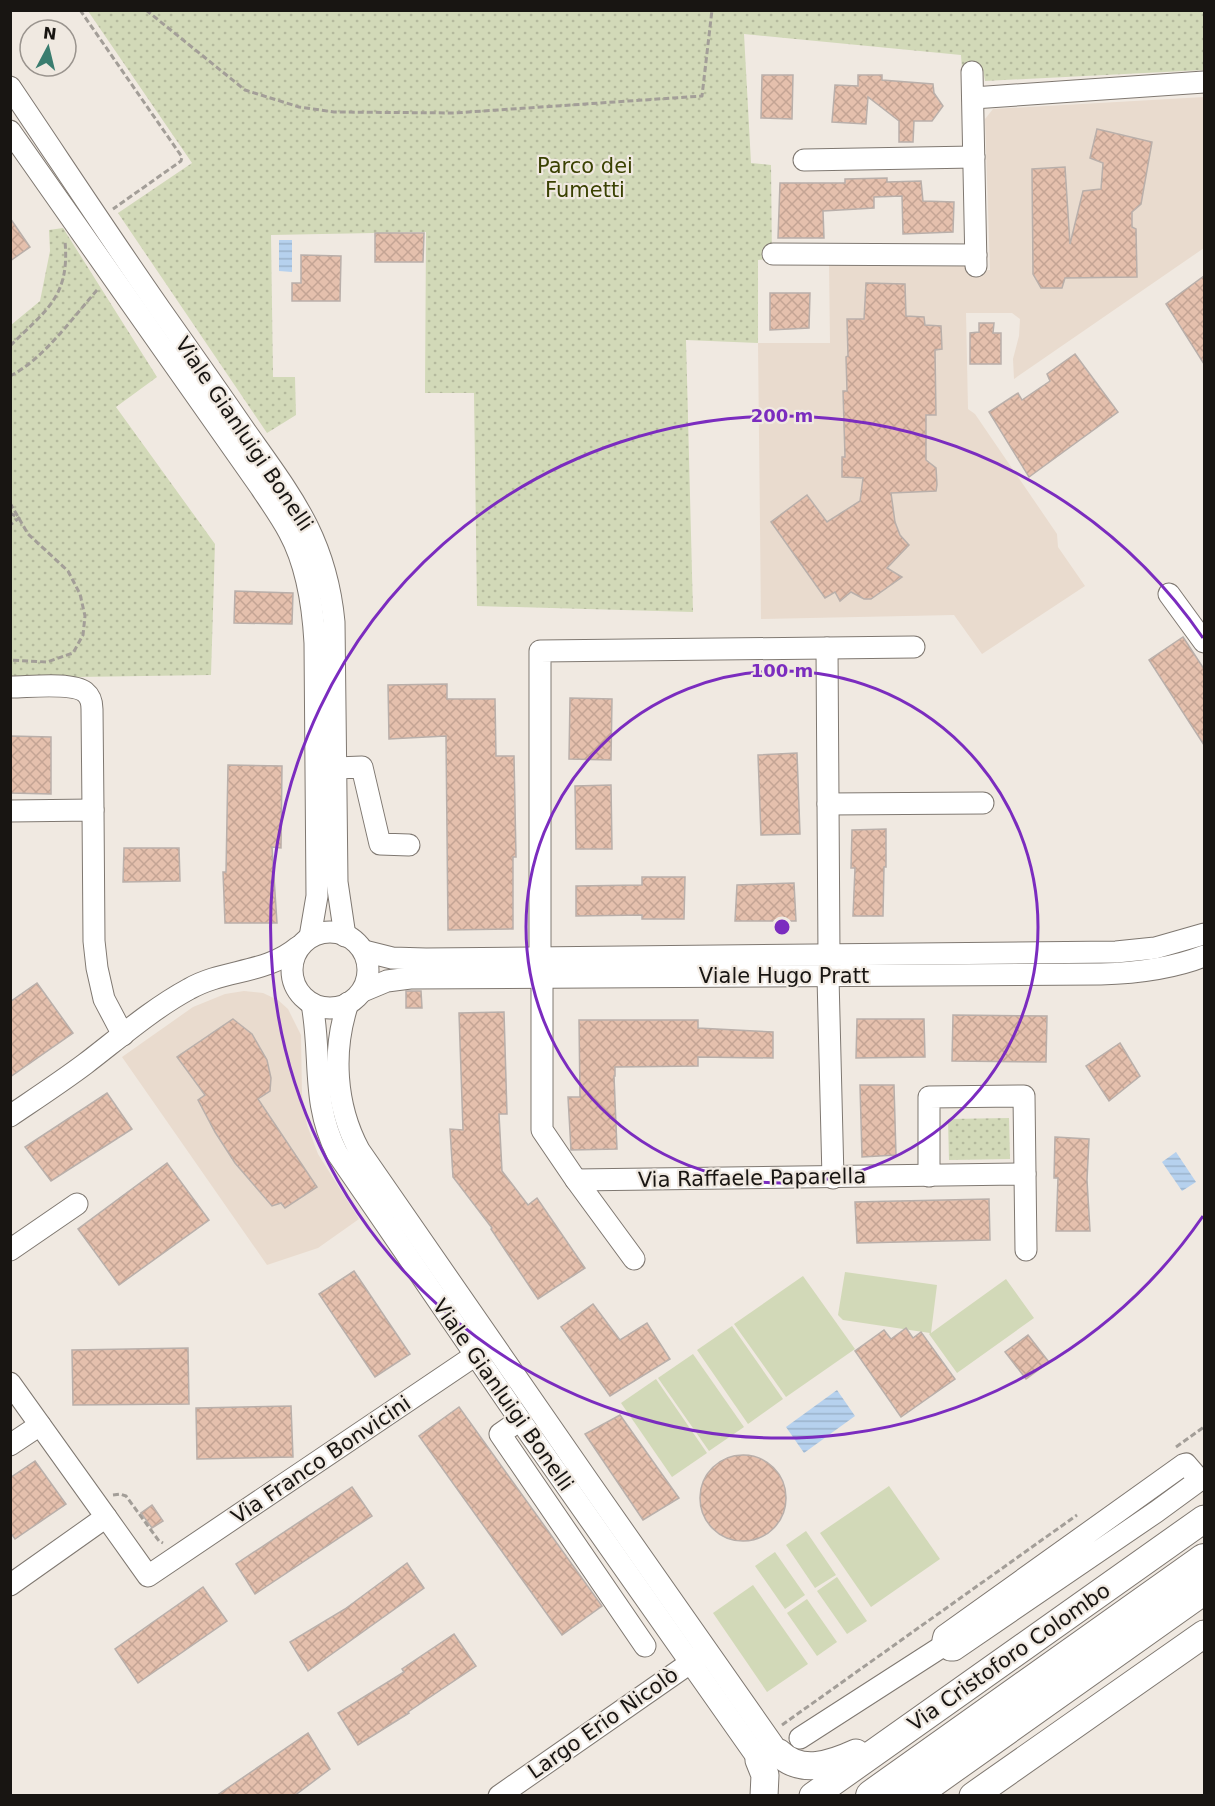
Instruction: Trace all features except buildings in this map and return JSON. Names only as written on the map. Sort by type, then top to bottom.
[{"type":"highway","name":"Via Cristoforo Colombo","points":[[872,1796],[1204,1560]]},
{"type":"highway","points":[[911,1796],[1204,1588]]},
{"type":"main road","name":"Via Cristoforo Colombo","points":[[813,1796],[1204,1519]]},
{"type":"main road","points":[[973,1796],[1204,1634]]},
{"type":"main road","points":[[764,1796],[765,1775],[779,1750],[789,1760],[800,1764],[823,1765],[898,1735]]},
{"type":"street","points":[[773,254],[976,260],[972,72]]},
{"type":"street","points":[[973,98],[1204,82]]},
{"type":"street","name":"Viale Gianluigi Bonelli","points":[[10,87],[158,306],[284,485],[307,523],[320,554],[333,609],[337,882],[345,936]]},
{"type":"street","name":"Viale Gianluigi Bonelli","points":[[10,131],[284,523],[302,565],[311,606],[315,643],[317,896],[304,942]]},
{"type":"street","points":[[804,160],[974,157]]},
{"type":"street","points":[[1169,594],[1204,642]]},
{"type":"street","points":[[634,1259],[542,1130],[540,651],[914,647]]},
{"type":"street","points":[[827,648],[829,955]]},
{"type":"street","points":[[12,687],[72,688],[82,690],[89,697],[92,709],[94,931],[97,968],[104,999],[123,1035]]},
{"type":"street","points":[[336,768],[362,767],[380,844],[409,845]]},
{"type":"street","points":[[828,804],[983,803]]},
{"type":"street","points":[[10,811],[93,810]]},
{"type":"street","points":[[10,1116],[192,987],[215,977],[274,963],[304,942],[328,933],[345,936],[364,951],[369,968],[355,997],[329,1008],[307,1001],[277,981],[238,972]]},
{"type":"street","name":"Viale Hugo Pratt","points":[[355,997],[380,983],[410,978],[541,967],[829,955],[1116,952],[1155,948],[1204,934]]},
{"type":"street","points":[[304,942],[292,962],[292,975],[295,987],[307,1001]]},
{"type":"street","name":"Viale Hugo Pratt","points":[[364,951],[403,959],[541,967],[828,977],[1136,973],[1163,969],[1204,956]]},
{"type":"street","points":[[828,977],[833,1178]]},
{"type":"street","name":"Viale Gianluigi Bonelli","points":[[355,997],[340,1034],[339,1082],[344,1115],[350,1132],[370,1168],[485,1348],[520,1420],[700,1657],[779,1750]]},
{"type":"street","name":"Viale Gianluigi Bonelli","points":[[307,1001],[318,1041],[319,1096],[325,1125],[337,1154],[368,1201],[589,1482],[700,1657]]},
{"type":"street","points":[[929,1176],[929,1097],[1024,1096],[1026,1250]]},
{"type":"street","name":"Via Raffaele Paparella","points":[[576,1180],[1024,1174]]},
{"type":"street","points":[[10,1250],[77,1204]]},
{"type":"street","name":"Via Franco Bonvicini","points":[[102,1512],[148,1576],[485,1348]]},
{"type":"street","points":[[10,1383],[102,1512],[12,1584]]},
{"type":"street","points":[[520,1420],[500,1434],[645,1646]]},
{"type":"street","points":[[10,1445],[40,1425]]},
{"type":"street","points":[[1186,1464],[1198,1478],[1197,1482],[1156,1512],[954,1650],[950,1650],[946,1644],[943,1640],[944,1636],[1173,1472],[1186,1464]]},
{"type":"street","points":[[1156,1512],[1178,1538]]},
{"type":"street","points":[[779,1750],[946,1644]]},
{"type":"street","name":"Largo Erio Nicolò","points":[[499,1796],[700,1657]]},
{"type":"path","points":[[80,10],[182,157],[182,161],[111,210],[106,204]]},
{"type":"path","points":[[146,10],[245,90],[299,107],[334,112],[454,112],[702,96],[712,10]]},
{"type":"path","points":[[10,346],[41,316],[56,297],[64,277],[64,235]]},
{"type":"path","points":[[10,376],[21,370],[55,338],[111,275]]},
{"type":"path","points":[[10,503],[28,534],[68,571],[80,594],[85,616],[83,635],[73,653],[47,662],[10,660]]},
{"type":"path","points":[[10,513],[19,518]]},
{"type":"path","points":[[10,525],[19,518]]},
{"type":"shaded area","points":[[1204,97],[1204,248],[1014,379],[1013,359],[1019,336],[1020,319],[1012,313],[966,313],[968,409],[975,414],[1057,534],[1058,547],[1085,586],[982,654],[954,615],[761,619],[758,343],[830,343],[829,264],[966,262],[967,271],[990,270],[985,119],[993,109]]},
{"type":"shaded area","points":[[244,991],[263,993],[278,1000],[288,1009],[301,1035],[302,1094],[307,1125],[318,1154],[359,1219],[318,1248],[267,1265],[122,1057],[193,1007],[225,994]]},
{"type":"green space","name":"Parco dei Fumetti","points":[[88,11],[1204,11],[1204,70],[985,81],[983,69],[962,69],[961,55],[744,34],[751,163],[771,165],[772,259],[758,260],[758,343],[686,340],[693,612],[477,606],[474,393],[425,393],[426,232],[271,235],[273,377],[295,377],[296,415],[267,433],[118,213],[192,163]]},
{"type":"green space","points":[[63,228],[157,377],[116,407],[215,544],[211,675],[11,678],[11,325],[40,301],[50,251],[49,230]]},
{"type":"green space","points":[[1009,1118],[1010,1159],[949,1160],[948,1119]]},
{"type":"green space","points":[[845,1272],[937,1285],[931,1333],[1006,1279],[1034,1318],[957,1373],[930,1333],[843,1320],[838,1315]]},
{"type":"green space","points":[[803,1276],[855,1349],[786,1397],[734,1324]]},
{"type":"green space","points":[[732,1326],[783,1399],[748,1424],[697,1350]]},
{"type":"green space","points":[[693,1354],[744,1427],[709,1451],[658,1378]]},
{"type":"green space","points":[[656,1379],[707,1453],[672,1477],[621,1403]]},
{"type":"green space","points":[[889,1486],[940,1559],[871,1607],[820,1533]]},
{"type":"green space","points":[[806,1531],[836,1575],[815,1588],[786,1545]]},
{"type":"green space","points":[[775,1552],[805,1595],[785,1609],[755,1566]]},
{"type":"green space","points":[[837,1577],[867,1621],[847,1634],[817,1591]]},
{"type":"green space","points":[[753,1585],[808,1664],[767,1692],[713,1613]]},
{"type":"green space","points":[[807,1599],[837,1642],[817,1656],[787,1613]]},
{"type":"water","points":[[279,240],[292,240],[292,272],[279,271]]},
{"type":"water","points":[[1176,1152],[1196,1182],[1182,1191],[1162,1162]]},
{"type":"water","points":[[837,1390],[855,1416],[804,1453],[786,1427]]}]
